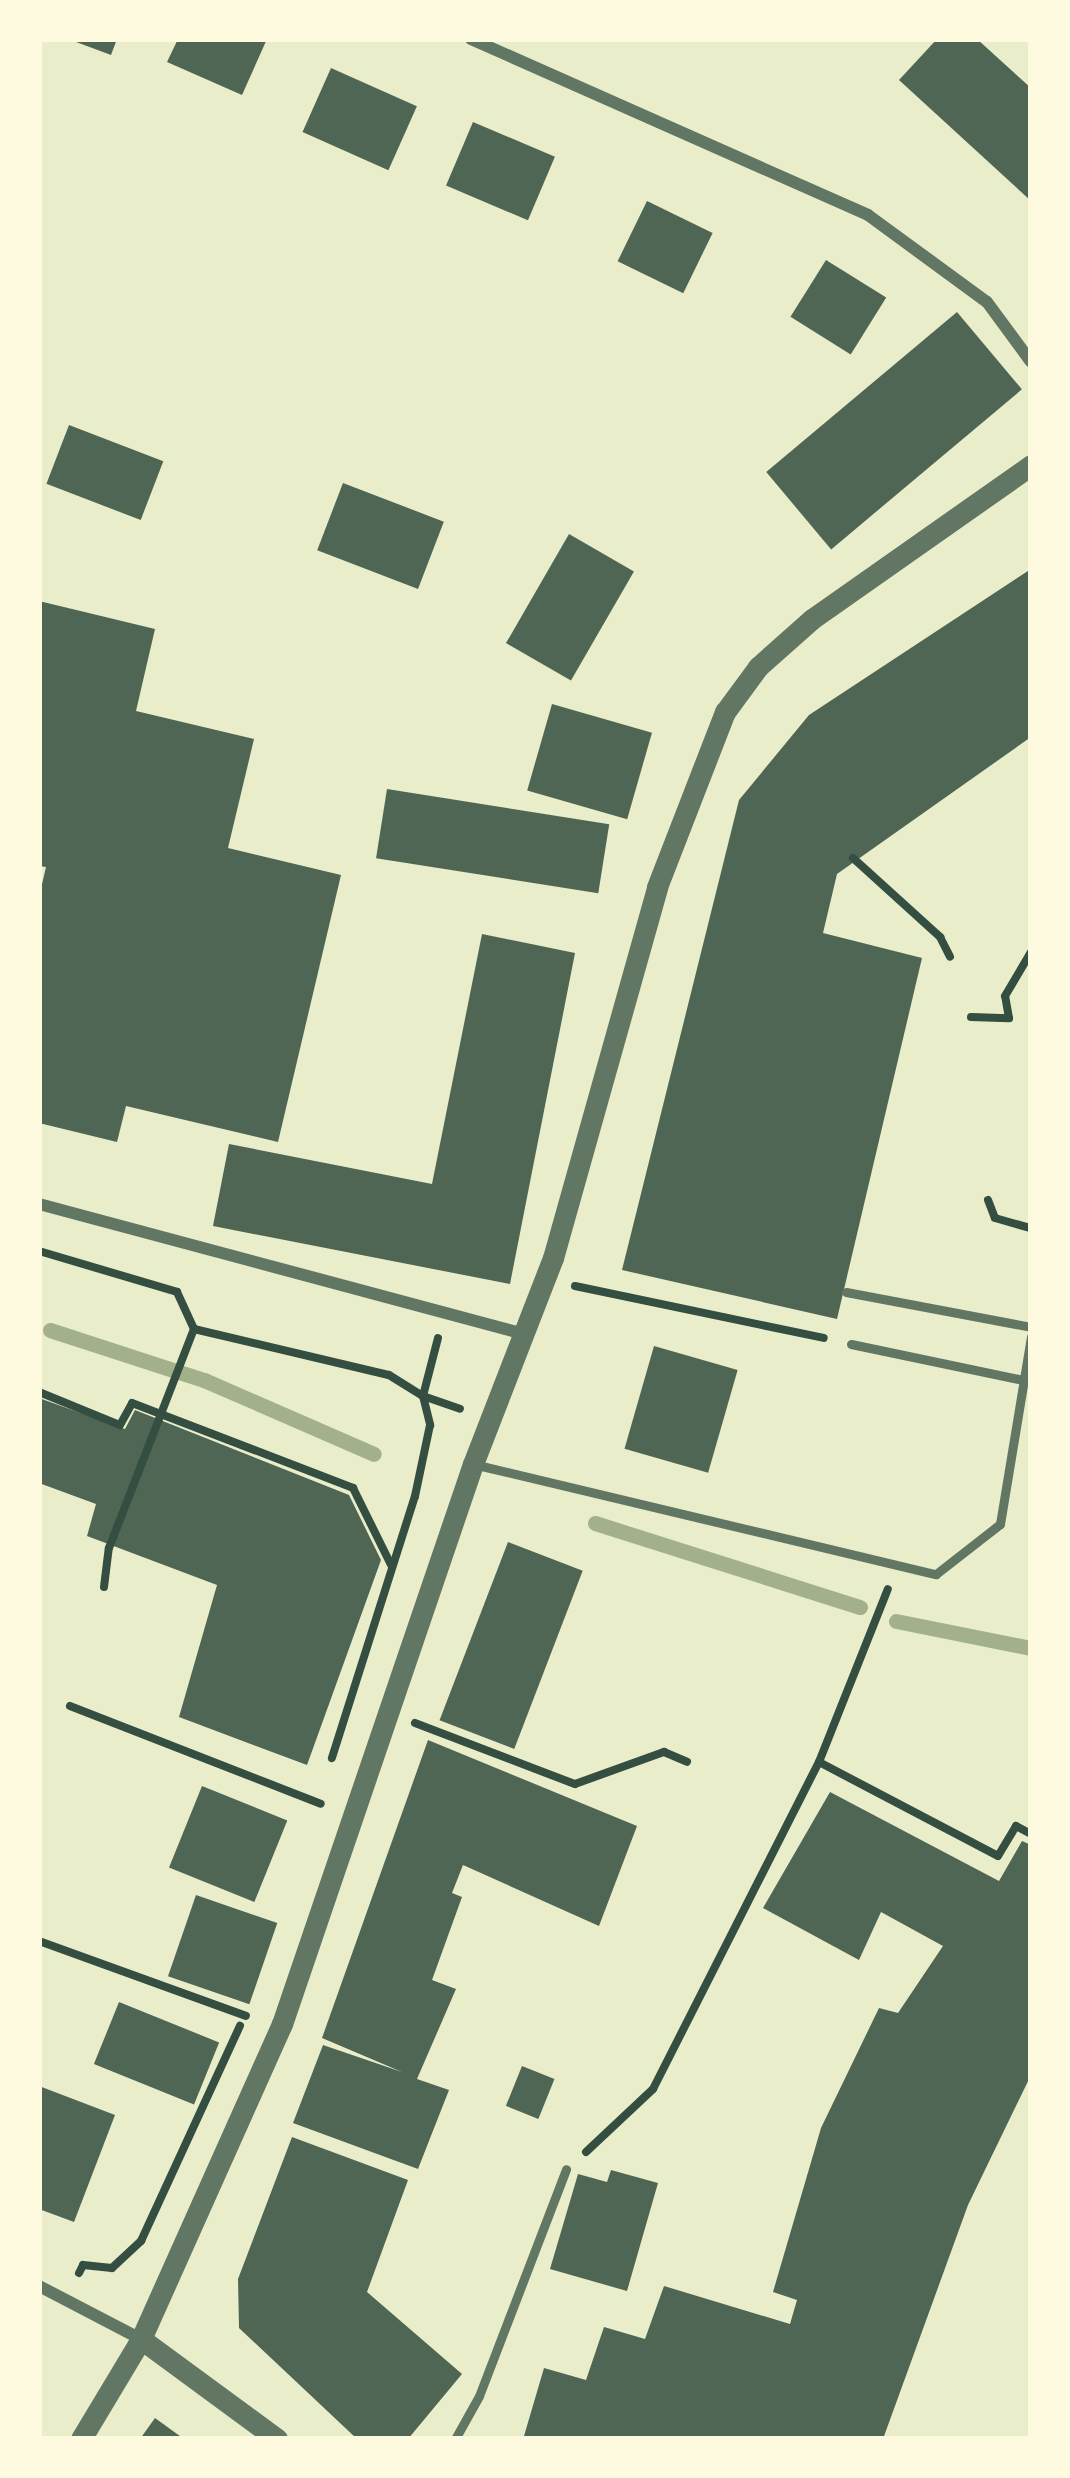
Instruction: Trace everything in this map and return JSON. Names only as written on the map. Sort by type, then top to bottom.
[{"type":"street","points":[[471,39],[868,215],[987,302],[1031,362]]},
{"type":"street","points":[[80,2439],[140,2339],[282,2024],[472,1464],[544,1279],[657,887],[725,712],[758,668],[812,619],[1031,465]]},
{"type":"street","points":[[39,1204],[522,1333]]},
{"type":"street","points":[[39,2286],[140,2339],[277,2439]]},
{"type":"lane","points":[[846,1292],[1031,1327]]},
{"type":"lane","points":[[472,1464],[936,1574],[1000,1523],[1031,1337]]},
{"type":"lane","points":[[851,1344],[1024,1380]]},
{"type":"lane","points":[[454,2439],[479,2396],[566,2170]]},
{"type":"path","points":[[853,858],[940,937],[950,957]]},
{"type":"path","points":[[971,1017],[1009,1018],[1005,996],[1031,952]]},
{"type":"path","points":[[988,1200],[995,1218],[1031,1228]]},
{"type":"path","points":[[39,1250],[177,1292],[194,1329],[176,1391],[110,1548],[104,1587]]},
{"type":"path","points":[[544,1279],[851,1344]]},
{"type":"path","points":[[315,1824],[430,1425],[423,1396],[445,1313]]},
{"type":"path","points":[[194,1329],[389,1375],[423,1396],[490,1420]]},
{"type":"path","points":[[39,1392],[120,1424],[132,1403],[353,1488],[392,1565]]},
{"type":"path","points":[[566,2170],[653,2090],[819,1762],[898,1565]]},
{"type":"path","points":[[70,1706],[321,1804]]},
{"type":"path","points":[[386,1712],[575,1784],[664,1752],[687,1762]]},
{"type":"path","points":[[819,1762],[998,1856],[1016,1826],[1031,1834]]},
{"type":"path","points":[[39,1941],[246,2017]]},
{"type":"path","points":[[66,2300],[82,2265],[112,2268],[141,2241],[254,2001]]},
{"type":"building","points":[[68,39],[117,39],[111,55]]},
{"type":"building","points":[[178,39],[267,39],[242,95],[167,62]]},
{"type":"building","points":[[937,39],[977,39],[1031,88],[1031,201],[899,80]]},
{"type":"building","points":[[331,68],[417,106],[388,170],[303,132]]},
{"type":"building","points":[[473,122],[555,157],[528,220],[446,186]]},
{"type":"building","points":[[647,201],[713,233],[683,293],[618,261]]},
{"type":"building","points":[[826,260],[886,298],[851,354],[790,317]]},
{"type":"building","points":[[957,312],[1022,389],[831,549],[766,472]]},
{"type":"building","points":[[69,425],[163,461],[141,520],[46,484]]},
{"type":"building","points":[[343,483],[444,522],[418,589],[317,550]]},
{"type":"building","points":[[569,534],[634,572],[571,681],[506,643]]},
{"type":"building","points":[[1031,569],[1031,737],[837,874],[823,933],[922,958],[837,1319],[622,1270],[739,800],[809,715]]},
{"type":"building","points":[[39,601],[155,629],[136,711],[254,739],[228,848],[341,875],[278,1142],[126,1106],[117,1142],[39,1123],[39,897],[46,867],[39,866]]},
{"type":"building","points":[[552,704],[652,733],[627,819],[527,791]]},
{"type":"building","points":[[387,789],[609,824],[598,893],[376,858]]},
{"type":"building","points":[[482,934],[575,953],[510,1284],[213,1226],[229,1144],[432,1184]]},
{"type":"building","points":[[654,1346],[738,1370],[708,1473],[625,1449]]},
{"type":"building","points":[[39,1398],[125,1429],[135,1410],[349,1495],[381,1560],[307,1765],[179,1717],[217,1585],[87,1536],[96,1504],[39,1483]]},
{"type":"building","points":[[508,1542],[583,1571],[514,1749],[440,1720]]},
{"type":"building","points":[[428,1740],[637,1826],[599,1926],[463,1865],[452,1893],[462,1897],[432,1980],[456,1989],[417,2079],[449,2090],[418,2169],[293,2123],[323,2045],[402,2072],[322,2038]]},
{"type":"building","points":[[202,1786],[287,1820],[254,1902],[169,1868]]},
{"type":"building","points":[[830,1792],[999,1881],[1022,1841],[1031,1845],[1031,2075],[968,2205],[883,2439],[524,2436],[544,2368],[586,2380],[604,2327],[645,2339],[664,2286],[790,2324],[797,2300],[773,2292],[821,2128],[879,2008],[898,2013],[943,1946],[881,1912],[859,1960],[763,1908]]},
{"type":"building","points":[[196,1895],[277,1923],[249,2004],[168,1976]]},
{"type":"building","points":[[119,2002],[219,2042],[194,2105],[94,2064]]},
{"type":"building","points":[[522,2066],[554,2079],[538,2119],[506,2106]]},
{"type":"building","points":[[39,2086],[115,2115],[74,2222],[39,2209]]},
{"type":"building","points":[[292,2137],[408,2180],[367,2292],[462,2374],[408,2439],[357,2439],[239,2328],[238,2279]]},
{"type":"building","points":[[611,2170],[658,2183],[627,2291],[550,2269],[578,2174],[607,2182]]},
{"type":"building","points":[[155,2418],[184,2439],[140,2439]]},
{"type":"waterway","points":[[50,1330],[204,1380],[374,1454]]},
{"type":"waterway","points":[[595,1523],[860,1607]]},
{"type":"waterway","points":[[896,1621],[1031,1648]]}]
